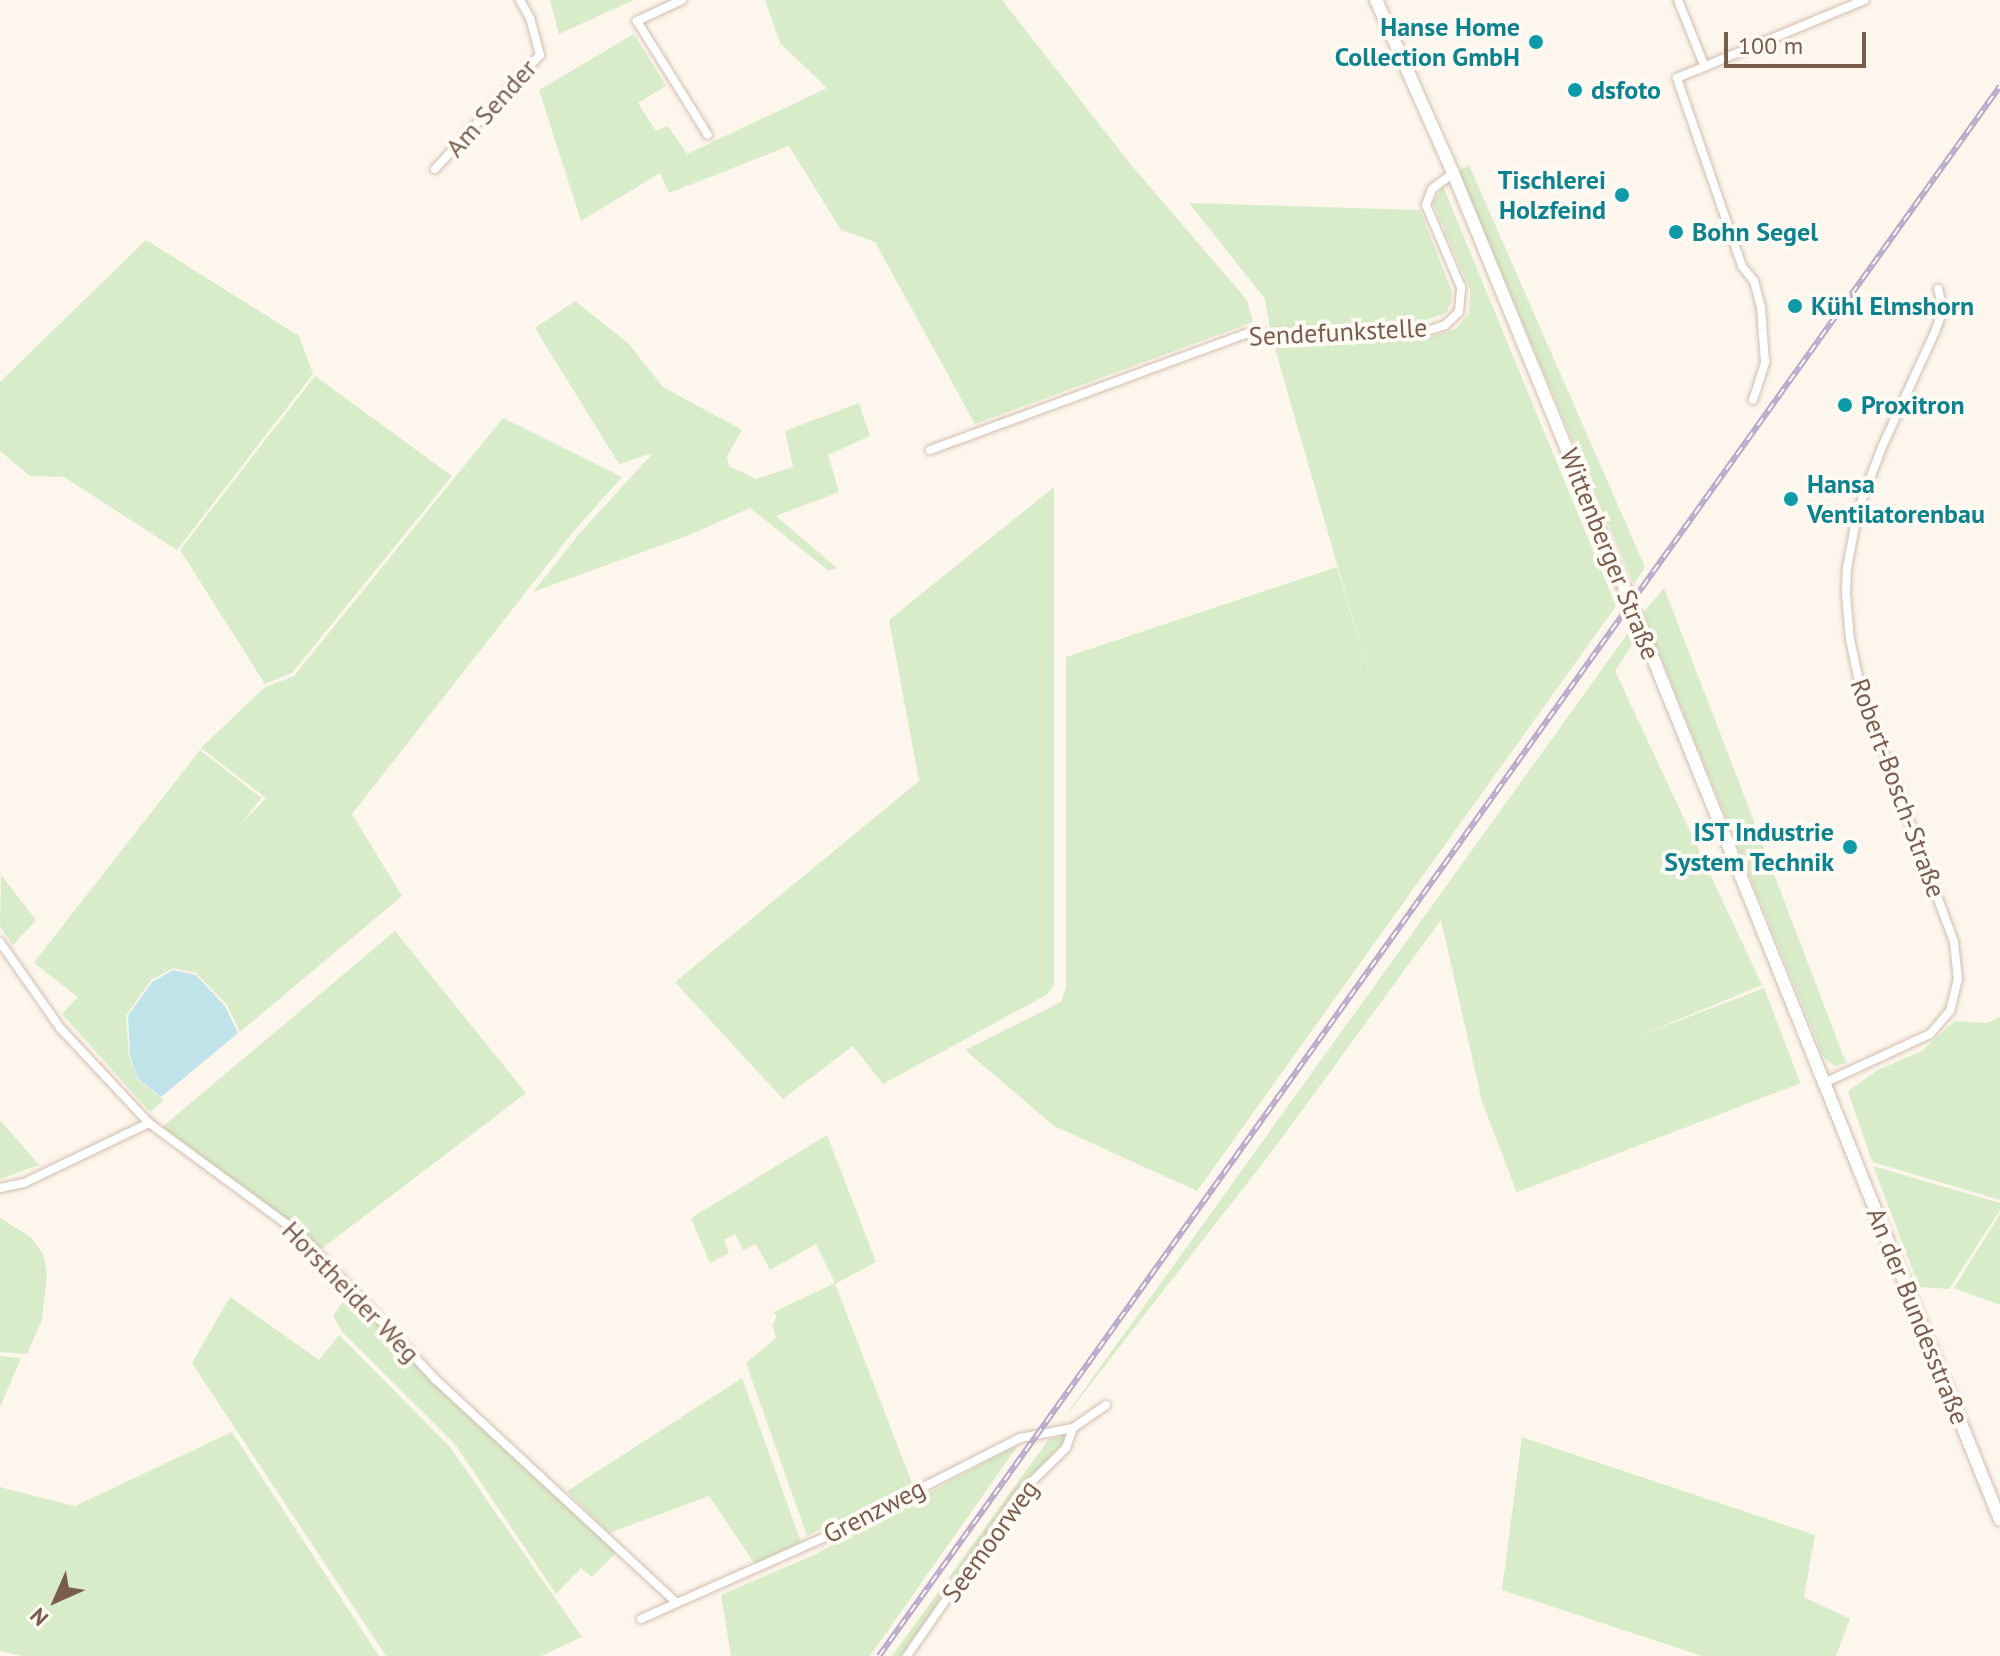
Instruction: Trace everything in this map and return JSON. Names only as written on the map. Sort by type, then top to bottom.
[{"type":"main road","name":"Wittenberger Straße","points":[[1376,0],[1453,173],[1836,1112]]},
{"type":"main road","name":"An der Bundesstraße","points":[[1836,1112],[2000,1520]]},
{"type":"street","name":"Am Sender","points":[[435,169],[540,55],[530,18],[520,0]]},
{"type":"street","points":[[682,0],[637,21],[708,135]]},
{"type":"street","points":[[1678,0],[1705,67]]},
{"type":"street","points":[[1753,400],[1765,362],[1761,307],[1754,281],[1742,266],[1677,78],[1864,0]]},
{"type":"street","name":"Sendefunkstelle","points":[[930,450],[1246,334],[1382,334],[1427,331],[1445,325],[1459,312],[1461,287],[1426,205],[1432,189],[1453,173]]},
{"type":"street","name":"Robert-Bosch-Straße","points":[[1824,1083],[1930,1034],[1950,1011],[1958,980],[1959,962],[1953,938],[1861,691],[1850,639],[1846,594],[1849,555],[1858,510],[1882,447],[1943,310],[1938,289]]},
{"type":"street","name":"Horstheider Weg","points":[[0,942],[61,1029],[149,1123],[299,1233],[435,1379],[676,1602]]},
{"type":"street","points":[[0,1188],[24,1183],[149,1123]]},
{"type":"street","name":"Grenzweg","points":[[641,1619],[825,1537],[1020,1438],[1073,1428],[1106,1405]]},
{"type":"street","name":"Seemoorweg","points":[[907,1656],[1019,1494],[1066,1448],[1073,1428]]},
{"type":"green space","points":[[550,0],[634,0],[559,34]]},
{"type":"green space","points":[[765,0],[1002,0],[1132,166],[1247,300],[1253,322],[975,424],[875,242],[841,230],[789,146],[669,193],[660,173],[581,221],[539,90],[634,34],[666,86],[638,103],[656,131],[668,126],[687,154],[827,88],[780,43]]},
{"type":"green space","points":[[1469,165],[1645,567],[1634,584],[1458,171]]},
{"type":"green space","points":[[1443,186],[1616,606],[1197,1191],[1054,1126],[965,1050],[1061,1002],[1066,988],[1066,657],[1337,567],[1373,689],[1272,338],[1425,339],[1455,329],[1469,314],[1470,289],[1433,203]]},
{"type":"green space","points":[[1189,203],[1420,210],[1452,292],[1451,302],[1446,313],[1410,325],[1270,328],[1265,299]]},
{"type":"green space","points":[[146,240],[299,336],[313,374],[177,550],[64,477],[30,476],[0,451],[0,382]]},
{"type":"green space","points":[[575,301],[628,343],[663,387],[742,430],[727,456],[729,466],[756,479],[793,467],[785,431],[859,403],[870,436],[828,455],[839,492],[776,516],[837,568],[829,571],[750,508],[689,535],[533,592],[579,534],[653,453],[619,464],[535,328]]},
{"type":"green space","points":[[315,376],[452,476],[292,673],[265,684],[180,550]]},
{"type":"green space","points":[[503,418],[622,477],[573,532],[352,814],[402,896],[240,1032],[227,1005],[196,973],[173,968],[151,980],[126,1016],[129,1055],[138,1080],[164,1100],[150,1112],[62,1014],[266,798],[201,748],[265,687],[294,676]]},
{"type":"green space","points":[[1054,487],[1054,984],[1048,994],[883,1084],[853,1046],[783,1099],[675,982],[919,781],[889,620]]},
{"type":"green space","points":[[1664,588],[1846,1063],[1835,1066],[1824,1058],[1643,613]]},
{"type":"green space","points":[[1628,633],[1632,645],[1615,671],[1762,985],[1482,1101],[1441,920],[1276,1146],[1058,1426]]},
{"type":"green space","points":[[200,750],[261,798],[95,1011],[34,963]]},
{"type":"green space","points":[[1,875],[36,920],[13,945],[0,927]]},
{"type":"green space","points":[[395,931],[526,1093],[320,1250],[160,1129]]},
{"type":"green space","points":[[1764,988],[1801,1083],[1517,1192],[1480,1097]]},
{"type":"green space","points":[[2000,1017],[2000,1200],[1872,1162],[1848,1091],[1878,1070],[1922,1051],[1955,1021],[1987,1023]]},
{"type":"green space","points":[[0,1120],[39,1165],[0,1179]]},
{"type":"green space","points":[[827,1135],[876,1262],[835,1284],[912,1483],[807,1536],[746,1363],[776,1338],[772,1325],[777,1317],[774,1312],[835,1283],[816,1244],[770,1270],[756,1244],[743,1250],[735,1234],[724,1240],[729,1253],[710,1263],[691,1218]]},
{"type":"green space","points":[[1873,1166],[2000,1203],[2000,1210],[1949,1289],[1919,1287]]},
{"type":"green space","points":[[2000,1214],[2000,1305],[1954,1288]]},
{"type":"green space","points":[[0,1218],[32,1238],[44,1256],[47,1275],[42,1320],[27,1354],[0,1352]]},
{"type":"green space","points":[[349,1293],[423,1373],[617,1552],[592,1577],[581,1568],[556,1594],[455,1444],[343,1333],[333,1316]]},
{"type":"green space","points":[[230,1297],[319,1360],[339,1335],[450,1447],[582,1637],[541,1656],[386,1656],[192,1363]]},
{"type":"green space","points":[[0,1356],[21,1358],[0,1407]]},
{"type":"green space","points":[[742,1378],[801,1542],[755,1564],[709,1496],[609,1533],[567,1491]]},
{"type":"green space","points":[[232,1432],[379,1656],[22,1656],[0,1651],[0,1487],[75,1506]]},
{"type":"green space","points":[[1064,1436],[1066,1440],[1017,1494],[903,1656],[892,1656],[1049,1439]]},
{"type":"green space","points":[[1522,1437],[1815,1535],[1804,1597],[1850,1619],[1836,1656],[1702,1656],[1502,1590]]},
{"type":"green space","points":[[1019,1444],[870,1656],[731,1656],[721,1595],[814,1555]]},
{"type":"water","points":[[173,970],[196,975],[225,1006],[238,1033],[161,1097],[138,1079],[130,1055],[128,1016],[152,982]]},
{"type":"railway","points":[[879,1656],[2000,86]]},
{"type":"place","name":"Hanse Home Collection GmbH","points":[[1536,42]]},
{"type":"place","name":"dsfoto","points":[[1575,90]]},
{"type":"place","name":"Tischlerei Holzfeind","points":[[1622,195]]},
{"type":"place","name":"Bohn Segel","points":[[1676,232]]},
{"type":"place","name":"Kühl Elmshorn","points":[[1795,306]]},
{"type":"place","name":"Proxitron","points":[[1845,405]]},
{"type":"place","name":"Hansa Ventilatorenbau","points":[[1791,499]]},
{"type":"place","name":"IST Industrie System Technik","points":[[1850,847]]}]
